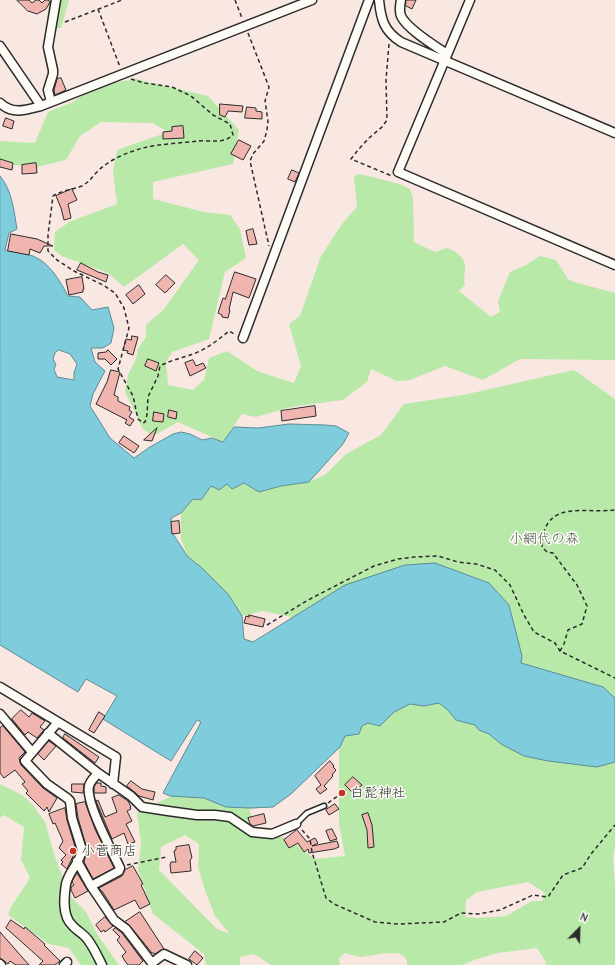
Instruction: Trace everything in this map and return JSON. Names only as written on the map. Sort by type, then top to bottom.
[{"type":"street","points":[[51,102],[48,90],[54,70],[48,47],[56,0]]},
{"type":"street","points":[[0,104],[10,110],[18,111],[41,106],[122,73],[312,0]]},
{"type":"street","points":[[243,338],[368,0]]},
{"type":"street","points":[[379,0],[383,23],[387,30],[401,42],[446,58],[615,133]]},
{"type":"street","points":[[401,0],[401,15],[408,25],[446,58]]},
{"type":"street","points":[[470,0],[398,172],[615,265]]},
{"type":"street","points":[[0,46],[41,106]]},
{"type":"street","points":[[0,687],[116,757],[113,784]]},
{"type":"street","points":[[0,714],[32,752]]},
{"type":"street","points":[[58,722],[25,761],[46,784],[68,798],[70,801],[72,818],[82,850],[81,855],[71,870],[66,885],[65,914],[71,925],[88,940],[102,965]]},
{"type":"street","points":[[48,733],[98,773],[131,796],[142,807],[197,815],[230,817],[252,832],[272,834],[296,824]]},
{"type":"street","points":[[91,886],[119,871],[120,868],[101,829],[92,805],[89,785],[98,773]]},
{"type":"street","points":[[77,861],[91,886],[114,920],[126,930],[152,963],[164,954],[187,965]]},
{"type":"lane","points":[[296,824],[307,813],[324,806]]},
{"type":"path","points":[[65,22],[122,0]]},
{"type":"path","points":[[235,0],[269,87],[265,101],[268,121],[267,130],[264,141],[253,154],[250,161],[269,247]]},
{"type":"path","points":[[98,9],[122,73],[126,78],[144,84],[172,87],[191,96],[213,115],[230,124],[233,135],[229,139],[219,141],[200,141],[160,145],[130,152],[110,162],[81,186],[58,192],[53,196],[48,235],[48,251],[57,260],[74,271],[103,285],[115,293],[124,308],[129,328],[118,369],[133,396],[138,419],[143,423],[145,422],[147,415],[148,397],[158,376],[160,366],[176,358],[194,354],[215,343],[229,331],[243,338]]},
{"type":"path","points":[[394,37],[389,42],[386,80],[387,120],[382,127],[361,146],[351,159],[393,176],[398,172]]},
{"type":"path","points":[[560,651],[564,644],[568,630],[582,624],[587,606],[577,585],[553,553],[547,552],[542,547],[542,537],[548,523],[554,517],[567,512],[581,509],[615,510]]},
{"type":"path","points":[[267,625],[308,600],[374,566],[398,559],[438,556],[458,562],[476,564],[495,570],[510,585],[534,632],[554,643],[560,651],[615,678]]},
{"type":"path","points":[[324,806],[346,790]]},
{"type":"path","points":[[296,824],[310,839],[312,852],[326,898],[334,904],[376,922],[398,924],[444,922],[460,913],[478,914],[500,910],[533,894],[548,896],[563,875],[582,868],[590,854],[615,825]]},
{"type":"path","points":[[120,868],[132,863],[167,857]]},
{"type":"green space","points":[[49,0],[69,0],[61,28],[50,28],[47,20]]},
{"type":"green space","points":[[136,79],[208,96],[239,130],[233,164],[153,182],[153,199],[204,212],[230,215],[240,229],[246,258],[225,272],[209,339],[172,352],[166,362],[168,385],[193,390],[204,380],[209,358],[227,351],[257,371],[294,383],[301,366],[289,324],[300,316],[321,256],[342,224],[357,207],[354,176],[360,174],[400,184],[410,189],[413,198],[414,242],[435,252],[447,248],[461,256],[465,265],[465,285],[459,291],[491,317],[500,312],[498,301],[510,272],[526,265],[540,256],[556,260],[568,279],[574,282],[615,293],[615,360],[520,359],[483,380],[445,366],[410,380],[397,381],[371,369],[367,382],[343,400],[291,407],[256,417],[242,414],[223,442],[178,422],[153,436],[143,429],[125,392],[128,375],[136,359],[138,349],[146,337],[146,325],[164,309],[199,260],[183,244],[124,287],[108,273],[62,256],[54,250],[55,232],[69,222],[117,204],[113,171],[117,150],[168,132],[153,123],[101,122],[80,136],[66,160],[37,167],[0,164],[0,141],[35,143],[48,112],[71,103],[97,86]]},
{"type":"green space","name":"小網代の森","points":[[574,370],[615,399],[615,762],[612,763],[615,763],[615,845],[613,857],[615,886],[615,965],[545,965],[546,962],[537,948],[497,953],[462,965],[407,965],[406,959],[402,955],[396,953],[360,957],[345,953],[339,958],[340,965],[271,965],[254,954],[240,957],[240,965],[206,965],[204,954],[153,914],[138,870],[141,843],[137,813],[206,779],[291,617],[263,611],[242,616],[228,594],[202,568],[188,557],[181,539],[181,513],[193,498],[201,500],[211,486],[227,484],[232,489],[244,483],[259,492],[281,486],[309,482],[325,475],[346,454],[381,435],[404,404],[463,395]],"holes":[[[339,747],[339,824],[345,856],[314,859],[293,841],[255,827],[249,809],[273,807],[291,794]],[[185,835],[199,844],[198,867],[206,893],[215,916],[230,934],[217,929],[159,870],[161,847]],[[528,882],[545,893],[542,901],[532,901],[506,916],[477,918],[465,917],[466,900],[477,892]]]},
{"type":"green space","points":[[0,784],[22,795],[33,805],[45,822],[55,857],[70,896],[86,912],[97,934],[119,965],[81,965],[69,948],[49,944],[8,915],[11,907],[30,878],[21,860],[24,827],[4,815],[0,818]]},
{"type":"water","points":[[0,176],[10,194],[17,229],[9,233],[5,250],[30,255],[45,263],[62,284],[68,296],[80,297],[92,310],[108,307],[114,328],[111,343],[103,348],[91,348],[95,362],[105,371],[93,394],[90,406],[110,438],[134,458],[173,434],[181,432],[190,434],[202,440],[212,438],[223,442],[234,427],[258,428],[289,424],[326,425],[336,426],[349,433],[343,444],[309,482],[281,486],[259,492],[244,483],[232,489],[227,484],[219,490],[211,486],[201,500],[193,499],[181,513],[171,518],[173,534],[188,557],[202,568],[228,594],[242,616],[244,639],[253,642],[345,585],[405,565],[435,563],[489,583],[509,605],[522,656],[521,663],[603,687],[615,698],[615,762],[597,767],[548,761],[524,756],[501,744],[489,734],[479,730],[475,725],[456,720],[448,710],[439,703],[424,706],[410,704],[394,712],[380,726],[368,723],[362,726],[359,734],[345,736],[340,747],[291,794],[273,807],[226,807],[204,798],[170,796],[163,793],[201,722],[197,720],[171,761],[103,719],[117,696],[86,679],[78,692],[0,645]],"holes":[[[59,350],[70,354],[77,364],[74,373],[74,380],[57,377],[54,369],[56,365],[53,359],[55,353]]]},
{"type":"building","points":[[17,0],[29,0],[32,3],[36,0],[39,0],[42,3],[45,0],[50,2],[46,9],[37,14],[28,11]]},
{"type":"building","points":[[406,0],[416,0],[412,9],[406,6]]},
{"type":"building","points":[[61,78],[66,90],[55,95],[54,90],[57,79]]},
{"type":"building","points":[[220,104],[243,106],[242,112],[228,111],[225,117],[220,115]]},
{"type":"building","points":[[247,107],[256,108],[256,111],[262,112],[262,119],[245,118]]},
{"type":"building","points":[[6,118],[14,121],[12,129],[3,126]]},
{"type":"building","points":[[183,126],[184,138],[163,139],[163,132],[172,131],[172,127]]},
{"type":"building","points":[[239,140],[251,146],[243,160],[231,154]]},
{"type":"building","points":[[0,159],[13,163],[12,170],[0,167]]},
{"type":"building","points":[[36,163],[37,173],[22,174],[22,165]]},
{"type":"building","points":[[292,170],[299,173],[295,182],[288,179]]},
{"type":"building","points":[[72,189],[77,200],[68,204],[71,218],[64,220],[56,196]]},
{"type":"building","points":[[253,229],[257,244],[249,245],[246,231]]},
{"type":"building","points":[[11,234],[37,239],[53,246],[44,246],[40,253],[30,249],[29,255],[8,251]]},
{"type":"building","points":[[81,263],[98,272],[108,275],[106,282],[77,270]]},
{"type":"building","points":[[235,272],[256,279],[249,298],[233,292],[228,318],[222,317],[222,315],[218,313]]},
{"type":"building","points":[[166,275],[175,283],[165,293],[156,285]]},
{"type":"building","points":[[82,277],[83,292],[69,295],[66,280]]},
{"type":"building","points":[[139,285],[145,294],[133,304],[126,295]]},
{"type":"building","points":[[132,336],[138,337],[133,355],[127,353],[128,351],[123,350],[126,339],[131,340]]},
{"type":"building","points":[[108,350],[117,359],[111,365],[105,359],[98,359],[98,353],[106,352]]},
{"type":"building","points":[[148,359],[159,363],[156,371],[145,366]]},
{"type":"building","points":[[193,360],[196,366],[203,363],[206,368],[190,376],[185,363]]},
{"type":"building","points":[[111,370],[120,372],[114,395],[118,397],[118,401],[130,407],[129,410],[132,412],[129,417],[134,420],[130,426],[125,423],[127,420],[96,404]]},
{"type":"building","points":[[315,406],[316,416],[282,421],[281,411]]},
{"type":"building","points":[[169,410],[177,412],[176,419],[168,417]]},
{"type":"building","points":[[154,412],[164,414],[163,422],[153,421]]},
{"type":"building","points":[[157,428],[152,441],[144,440]]},
{"type":"building","points":[[124,436],[139,446],[134,453],[119,443]]},
{"type":"building","points":[[179,521],[180,533],[172,534],[171,522]]},
{"type":"building","points":[[249,615],[265,619],[263,627],[244,623],[246,616],[249,617]]},
{"type":"building","points":[[21,710],[29,717],[32,713],[45,721],[40,727],[44,730],[37,738],[28,732],[25,735],[12,719]]},
{"type":"building","points":[[99,712],[105,716],[94,733],[89,730]]},
{"type":"building","points":[[3,726],[25,752],[19,758],[21,765],[43,788],[57,798],[49,812],[47,807],[44,811],[26,793],[28,791],[22,784],[25,782],[15,770],[4,778],[0,773],[0,728]]},
{"type":"building","points":[[65,734],[99,757],[95,763],[63,738]]},
{"type":"building","points":[[49,741],[56,746],[44,760],[38,754]]},
{"type":"building","points":[[330,761],[336,770],[324,786],[327,789],[320,794],[316,789],[321,785],[315,776]]},
{"type":"building","points":[[353,777],[362,785],[353,793],[345,785]]},
{"type":"building","points":[[131,781],[142,789],[155,792],[153,800],[139,796],[127,786]]},
{"type":"building","points":[[97,783],[101,783],[101,786],[106,787],[106,793],[94,793],[94,787]]},
{"type":"building","points":[[72,784],[84,784],[83,793],[72,792]]},
{"type":"building","points":[[119,795],[128,801],[131,807],[131,809],[127,811],[132,821],[126,824],[135,842],[128,844],[124,833],[112,839],[96,801],[98,800],[105,817],[117,812],[112,798]]},
{"type":"building","points":[[85,802],[95,829],[114,868],[93,879],[84,862],[87,849],[78,818],[76,804]]},
{"type":"building","points":[[335,804],[339,809],[329,815],[326,810]]},
{"type":"building","points":[[65,808],[76,850],[67,869],[61,864],[63,862],[61,860],[66,855],[59,848],[63,841],[49,814]]},
{"type":"building","points":[[368,813],[372,825],[374,847],[368,848],[367,830],[362,815]]},
{"type":"building","points":[[264,814],[266,823],[253,826],[250,824],[248,818]]},
{"type":"building","points":[[332,829],[337,839],[330,841],[326,831]]},
{"type":"building","points":[[297,830],[307,842],[315,838],[318,843],[312,846],[337,841],[339,847],[309,853],[308,849],[304,852],[298,843],[289,848],[284,840]]},
{"type":"building","points":[[189,845],[192,858],[190,860],[191,871],[171,873],[171,862],[176,862],[174,851],[176,850],[176,847]]},
{"type":"building","points":[[133,866],[143,884],[141,885],[150,904],[140,909],[135,900],[114,910],[99,888],[122,876],[125,870]]},
{"type":"building","points":[[77,873],[88,891],[75,898],[71,887],[74,885],[72,882]]},
{"type":"building","points":[[140,912],[164,949],[155,954],[152,953],[125,922]]},
{"type":"building","points":[[105,917],[113,926],[105,932],[104,930],[101,932],[96,925]]},
{"type":"building","points":[[11,920],[24,929],[25,927],[45,944],[44,945],[60,961],[55,965],[39,965],[43,961],[6,928]]},
{"type":"building","points":[[116,928],[122,933],[143,961],[139,965],[128,965],[125,961],[122,956],[126,952],[117,940],[120,937],[113,930]]},
{"type":"building","points":[[0,932],[29,965],[16,965],[10,961],[8,964],[0,958]]},
{"type":"building","points":[[195,951],[203,958],[197,965],[189,959]]},
{"type":"place","name":"白髭神社","points":[[342,793]]},
{"type":"place","name":"小菅商店","points":[[73,851]]}]
